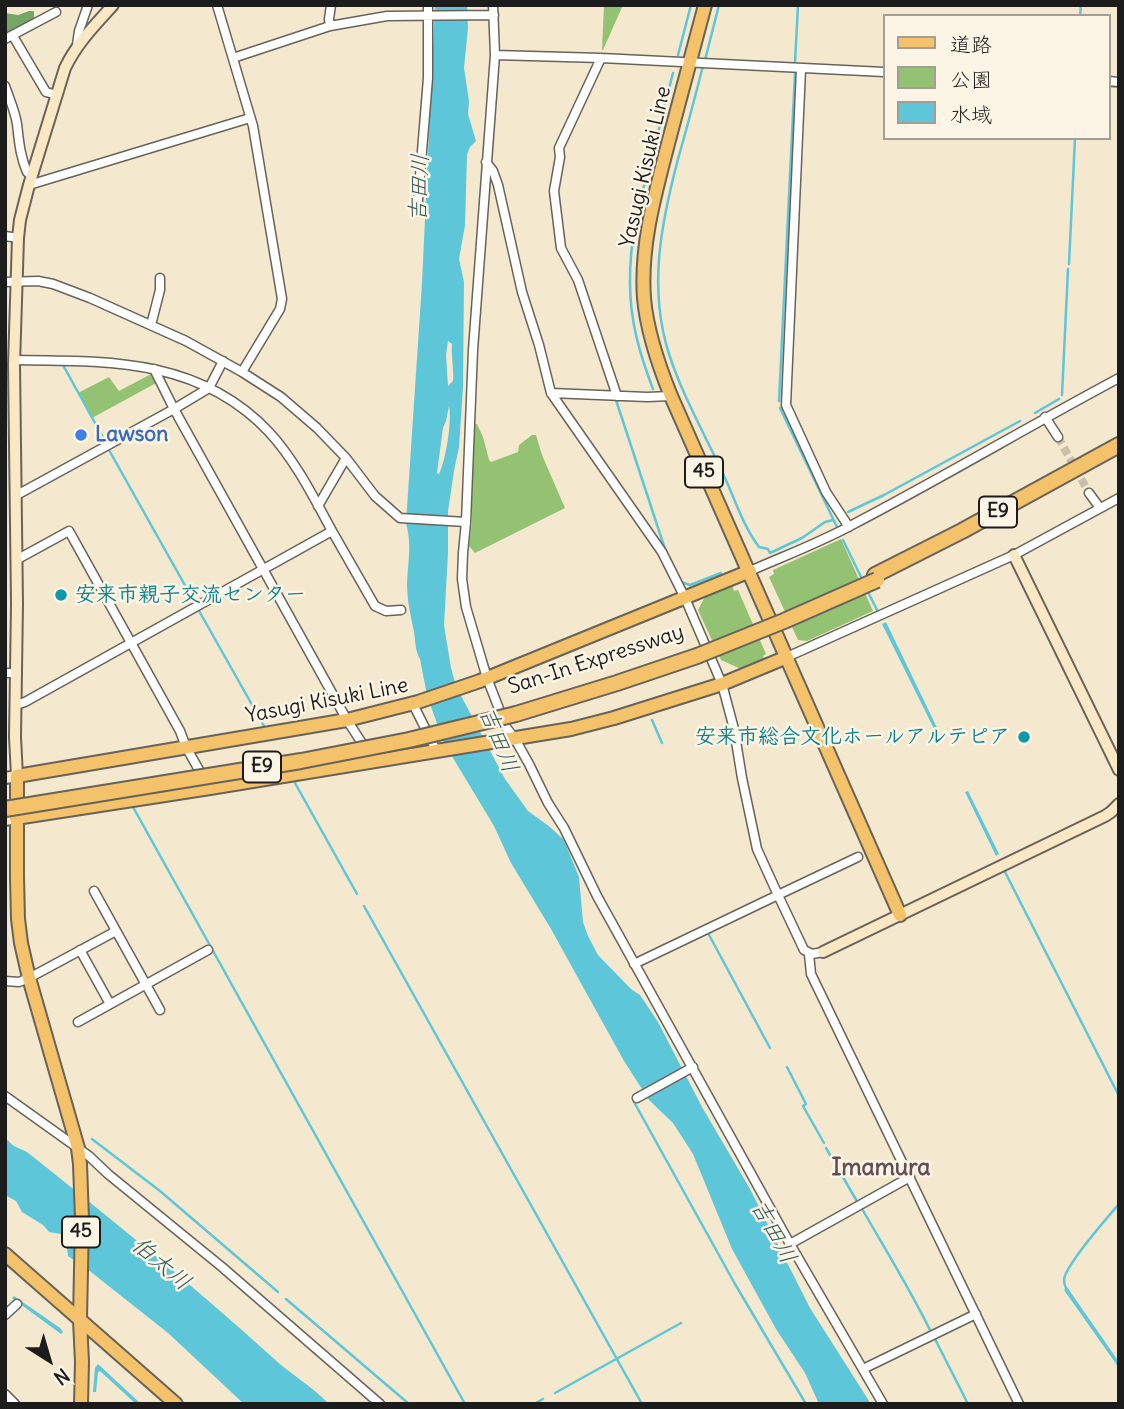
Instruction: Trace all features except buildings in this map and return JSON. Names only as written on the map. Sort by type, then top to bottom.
[{"type":"highway","name":"San-In Expressway","points":[[876,577],[1119,445]]},
{"type":"highway","name":"San-In Expressway","points":[[8,813],[410,740],[630,679],[784,621],[965,536],[1119,452]]},
{"type":"main road","name":"Yasugi Kisuki Line","points":[[705,5],[649,225],[644,267],[645,299],[653,348],[671,396],[900,915]]},
{"type":"main road","name":"Yasugi Kisuki Line","points":[[11,777],[347,720],[416,703],[483,679],[750,571]]},
{"type":"main road","points":[[8,813],[209,788],[571,729],[722,684],[787,657]]},
{"type":"main road","name":"45","points":[[11,777],[8,813],[21,943],[78,1148],[82,1219],[79,1320]]},
{"type":"main road","points":[[5,1254],[176,1404]]},
{"type":"main road","points":[[79,1320],[81,1404]]},
{"type":"street","points":[[76,48],[88,5]]},
{"type":"street","points":[[11,777],[17,673],[16,560],[10,518],[15,496],[11,282],[20,220],[30,180],[65,68],[87,33],[113,5]]},
{"type":"street","points":[[217,5],[253,126],[282,299],[280,309],[242,372]]},
{"type":"street","points":[[330,26],[331,5]]},
{"type":"street","points":[[494,5],[491,15],[495,55],[473,350],[463,553],[463,592],[483,679],[510,739],[529,764],[548,803],[565,828],[597,896],[691,1068],[883,1404]]},
{"type":"street","points":[[233,58],[330,26],[387,16],[428,11],[491,15]]},
{"type":"street","points":[[417,212],[428,78],[428,11]]},
{"type":"street","points":[[56,12],[9,37],[46,92],[57,95]]},
{"type":"street","points":[[495,55],[883,72]]},
{"type":"street","points":[[601,58],[559,148],[554,191],[561,248],[578,280],[617,396]]},
{"type":"street","points":[[801,69],[786,405],[826,492],[849,527]]},
{"type":"street","points":[[5,86],[30,180]]},
{"type":"street","points":[[30,180],[250,118]]},
{"type":"street","points":[[486,162],[498,185],[522,292],[551,393],[662,552],[685,598],[722,684],[734,729],[757,849],[802,947],[809,954],[811,974],[1019,1404]]},
{"type":"street","points":[[5,236],[18,238]]},
{"type":"street","points":[[151,325],[160,290],[160,278]]},
{"type":"street","points":[[11,282],[38,281],[53,284],[186,341],[281,397],[317,428],[346,458],[375,496],[400,518],[464,522]]},
{"type":"street","points":[[11,363],[95,361],[154,369],[209,388],[247,412],[270,433],[294,465],[375,606],[386,611],[401,610]]},
{"type":"street","points":[[15,496],[209,388],[223,361]]},
{"type":"street","points":[[154,369],[347,720],[373,761]]},
{"type":"street","points":[[750,571],[849,527],[1119,378]]},
{"type":"street","points":[[551,393],[671,396]]},
{"type":"street","points":[[1045,417],[1058,437]]},
{"type":"street","points":[[318,506],[346,458]]},
{"type":"street","points":[[1090,493],[1100,508]]},
{"type":"street","points":[[787,657],[1014,555],[1119,498]]},
{"type":"street","points":[[16,560],[69,531],[209,788]]},
{"type":"street","points":[[16,705],[332,531]]},
{"type":"street","points":[[1014,555],[1119,771]]},
{"type":"street","points":[[5,673],[17,673]]},
{"type":"street","points":[[416,703],[437,750]]},
{"type":"street","points":[[809,954],[823,953],[1105,816],[1119,804]]},
{"type":"street","points":[[634,964],[858,858]]},
{"type":"street","points":[[94,891],[160,1010]]},
{"type":"street","points":[[5,981],[19,982],[29,978],[116,931]]},
{"type":"street","points":[[80,950],[110,1004]]},
{"type":"street","points":[[78,1022],[208,950]]},
{"type":"street","points":[[638,1097],[691,1068]]},
{"type":"street","points":[[5,1096],[78,1148],[222,1267],[380,1404]]},
{"type":"street","points":[[790,1244],[910,1177]]},
{"type":"street","points":[[5,1315],[17,1304]]},
{"type":"street","points":[[863,1368],[976,1314]]},
{"type":"street","points":[[5,1394],[15,1404]]},
{"type":"green space","points":[[604,5],[623,5],[602,50]]},
{"type":"green space","points":[[34,11],[34,18],[24,27],[5,35],[5,13],[18,15]]},
{"type":"green space","points":[[153,373],[158,382],[92,418],[78,393],[109,377],[119,391]]},
{"type":"green space","points":[[474,424],[477,424],[483,437],[491,462],[518,452],[519,445],[536,435],[565,508],[475,553],[469,546]]},
{"type":"green space","points":[[841,539],[873,611],[807,641],[798,640],[769,577],[774,574],[773,570]]},
{"type":"green space","points":[[732,585],[734,591],[738,590],[766,654],[764,659],[741,669],[721,660],[698,610],[706,595]]},
{"type":"water","points":[[435,5],[467,5],[464,68],[469,101],[468,114],[476,141],[467,155],[465,225],[459,259],[464,282],[463,387],[459,447],[448,511],[444,625],[456,686],[427,695],[408,600],[409,546],[406,523],[422,283]],"holes":[[[448,341],[452,344],[453,376],[453,381],[448,386]],[[449,406],[448,440],[439,474],[443,428]]]},
{"type":"water","points":[[886,622],[942,738],[939,739],[882,624]]},
{"type":"water","points":[[458,690],[505,779],[528,811],[564,840],[579,877],[583,922],[598,955],[640,995],[658,1022],[702,1107],[750,1189],[810,1308],[871,1404],[819,1404],[805,1373],[776,1329],[732,1249],[693,1154],[673,1123],[649,1100],[624,1061],[511,863],[494,826],[444,743],[429,701]]},
{"type":"water","points":[[968,791],[999,854],[996,856],[965,792]]},
{"type":"water","name":"伯太川","points":[[5,1138],[27,1152],[120,1227],[329,1404],[244,1404],[168,1333],[68,1256],[61,1234],[49,1232],[22,1212],[16,1201],[5,1195]]},
{"type":"water","points":[[1067,1287],[1119,1362],[1119,1368],[1064,1290]]},
{"type":"water","points":[[14,1296],[63,1332],[61,1334],[12,1298]]},
{"type":"water","points":[[98,1364],[141,1404],[136,1404],[100,1371],[96,1392],[93,1392],[95,1368]]},
{"type":"waterway","points":[[678,55],[691,5]]},
{"type":"waterway","points":[[705,60],[719,5]]},
{"type":"waterway","points":[[795,63],[798,5]]},
{"type":"waterway","points":[[1080,14],[1081,5]]},
{"type":"waterway","points":[[703,66],[666,208],[659,256],[659,305],[669,354],[741,516],[759,547],[768,549],[770,553],[833,520]]},
{"type":"waterway","points":[[653,389],[634,325],[630,298],[630,267],[640,201],[673,73]]},
{"type":"waterway","points":[[779,401],[795,73]]},
{"type":"waterway","points":[[1110,86],[1119,87]]},
{"type":"waterway","points":[[1069,264],[1075,140]]},
{"type":"waterway","points":[[1062,395],[1068,269]]},
{"type":"waterway","points":[[63,365],[105,441]]},
{"type":"waterway","points":[[615,397],[672,563]]},
{"type":"waterway","points":[[1035,413],[1059,399]]},
{"type":"waterway","points":[[780,408],[837,527]]},
{"type":"waterway","points":[[848,512],[1020,421]]},
{"type":"waterway","points":[[109,450],[196,605]]},
{"type":"waterway","points":[[843,540],[863,581]]},
{"type":"waterway","points":[[681,582],[690,585],[721,573]]},
{"type":"waterway","points":[[867,590],[877,610]]},
{"type":"waterway","points":[[198,609],[264,726]]},
{"type":"waterway","points":[[652,720],[662,743]]},
{"type":"waterway","points":[[295,783],[357,894]]},
{"type":"waterway","points":[[133,807],[465,1404]]},
{"type":"waterway","points":[[1005,872],[1119,1096]]},
{"type":"waterway","points":[[364,906],[642,1404]]},
{"type":"waterway","points":[[708,933],[770,1048]]},
{"type":"waterway","points":[[787,1067],[806,1104],[803,1106],[824,1143]]},
{"type":"waterway","points":[[634,1102],[735,1284],[806,1404]]},
{"type":"waterway","points":[[92,1139],[160,1191],[278,1292]]},
{"type":"waterway","points":[[826,1148],[858,1203]]},
{"type":"waterway","points":[[1067,1290],[1064,1280],[1071,1264],[1119,1204]]},
{"type":"waterway","points":[[861,1207],[931,1332]]},
{"type":"waterway","points":[[286,1299],[409,1404]]},
{"type":"waterway","points":[[555,1393],[681,1323]]},
{"type":"waterway","points":[[934,1337],[968,1404]]},
{"type":"waterway","points":[[534,1404],[543,1399]]},
{"type":"tunnel","points":[[1058,437],[1089,493]]},
{"type":"place","name":"Lawson","points":[[81,435]]},
{"type":"place","name":"安来市親子交流センター","points":[[61,595]]},
{"type":"place","name":"安来市総合文化ホールアルテピア","points":[[1024,737]]},
{"type":"district","name":"Imamura","points":[[881,1168]]},
{"type":"water label","name":"吉田川","points":[[420,188]]},
{"type":"water label","name":"吉田川","points":[[498,740]]},
{"type":"water label","name":"吉田川","points":[[773,1232]]}]
